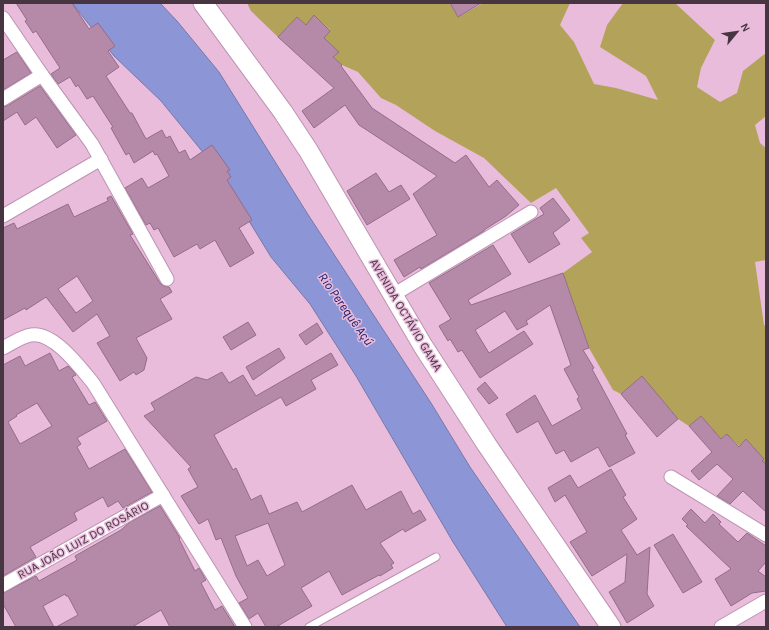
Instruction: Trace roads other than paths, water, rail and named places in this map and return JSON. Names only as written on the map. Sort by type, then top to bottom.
[{"type":"street","name":"AVENIDA OCTÁVIO GAMA","points":[[203,3],[283,112],[308,150],[423,346],[487,445],[611,627]]},
{"type":"street","points":[[3,18],[42,76],[92,144],[167,279]]},
{"type":"street","points":[[3,99],[42,76]]},
{"type":"street","points":[[3,216],[100,159]]},
{"type":"street","points":[[393,295],[531,212]]},
{"type":"street","points":[[3,348],[29,335],[40,334],[52,340],[74,360],[93,383],[245,627]]},
{"type":"street","points":[[671,477],[766,535]]},
{"type":"street","name":"RUA JOÃO LUIZ DO ROSÁRIO","points":[[3,585],[163,495]]},
{"type":"street","points":[[721,627],[766,601]]},
{"type":"lane","points":[[309,627],[436,557]]},
{"type":"water","name":"Rio Perequê Açú","points":[[72,3],[160,3],[177,21],[219,72],[307,213],[431,403],[470,467],[580,627],[507,627],[453,542],[356,376],[310,304],[271,257],[219,172],[161,101],[114,56]]}]
